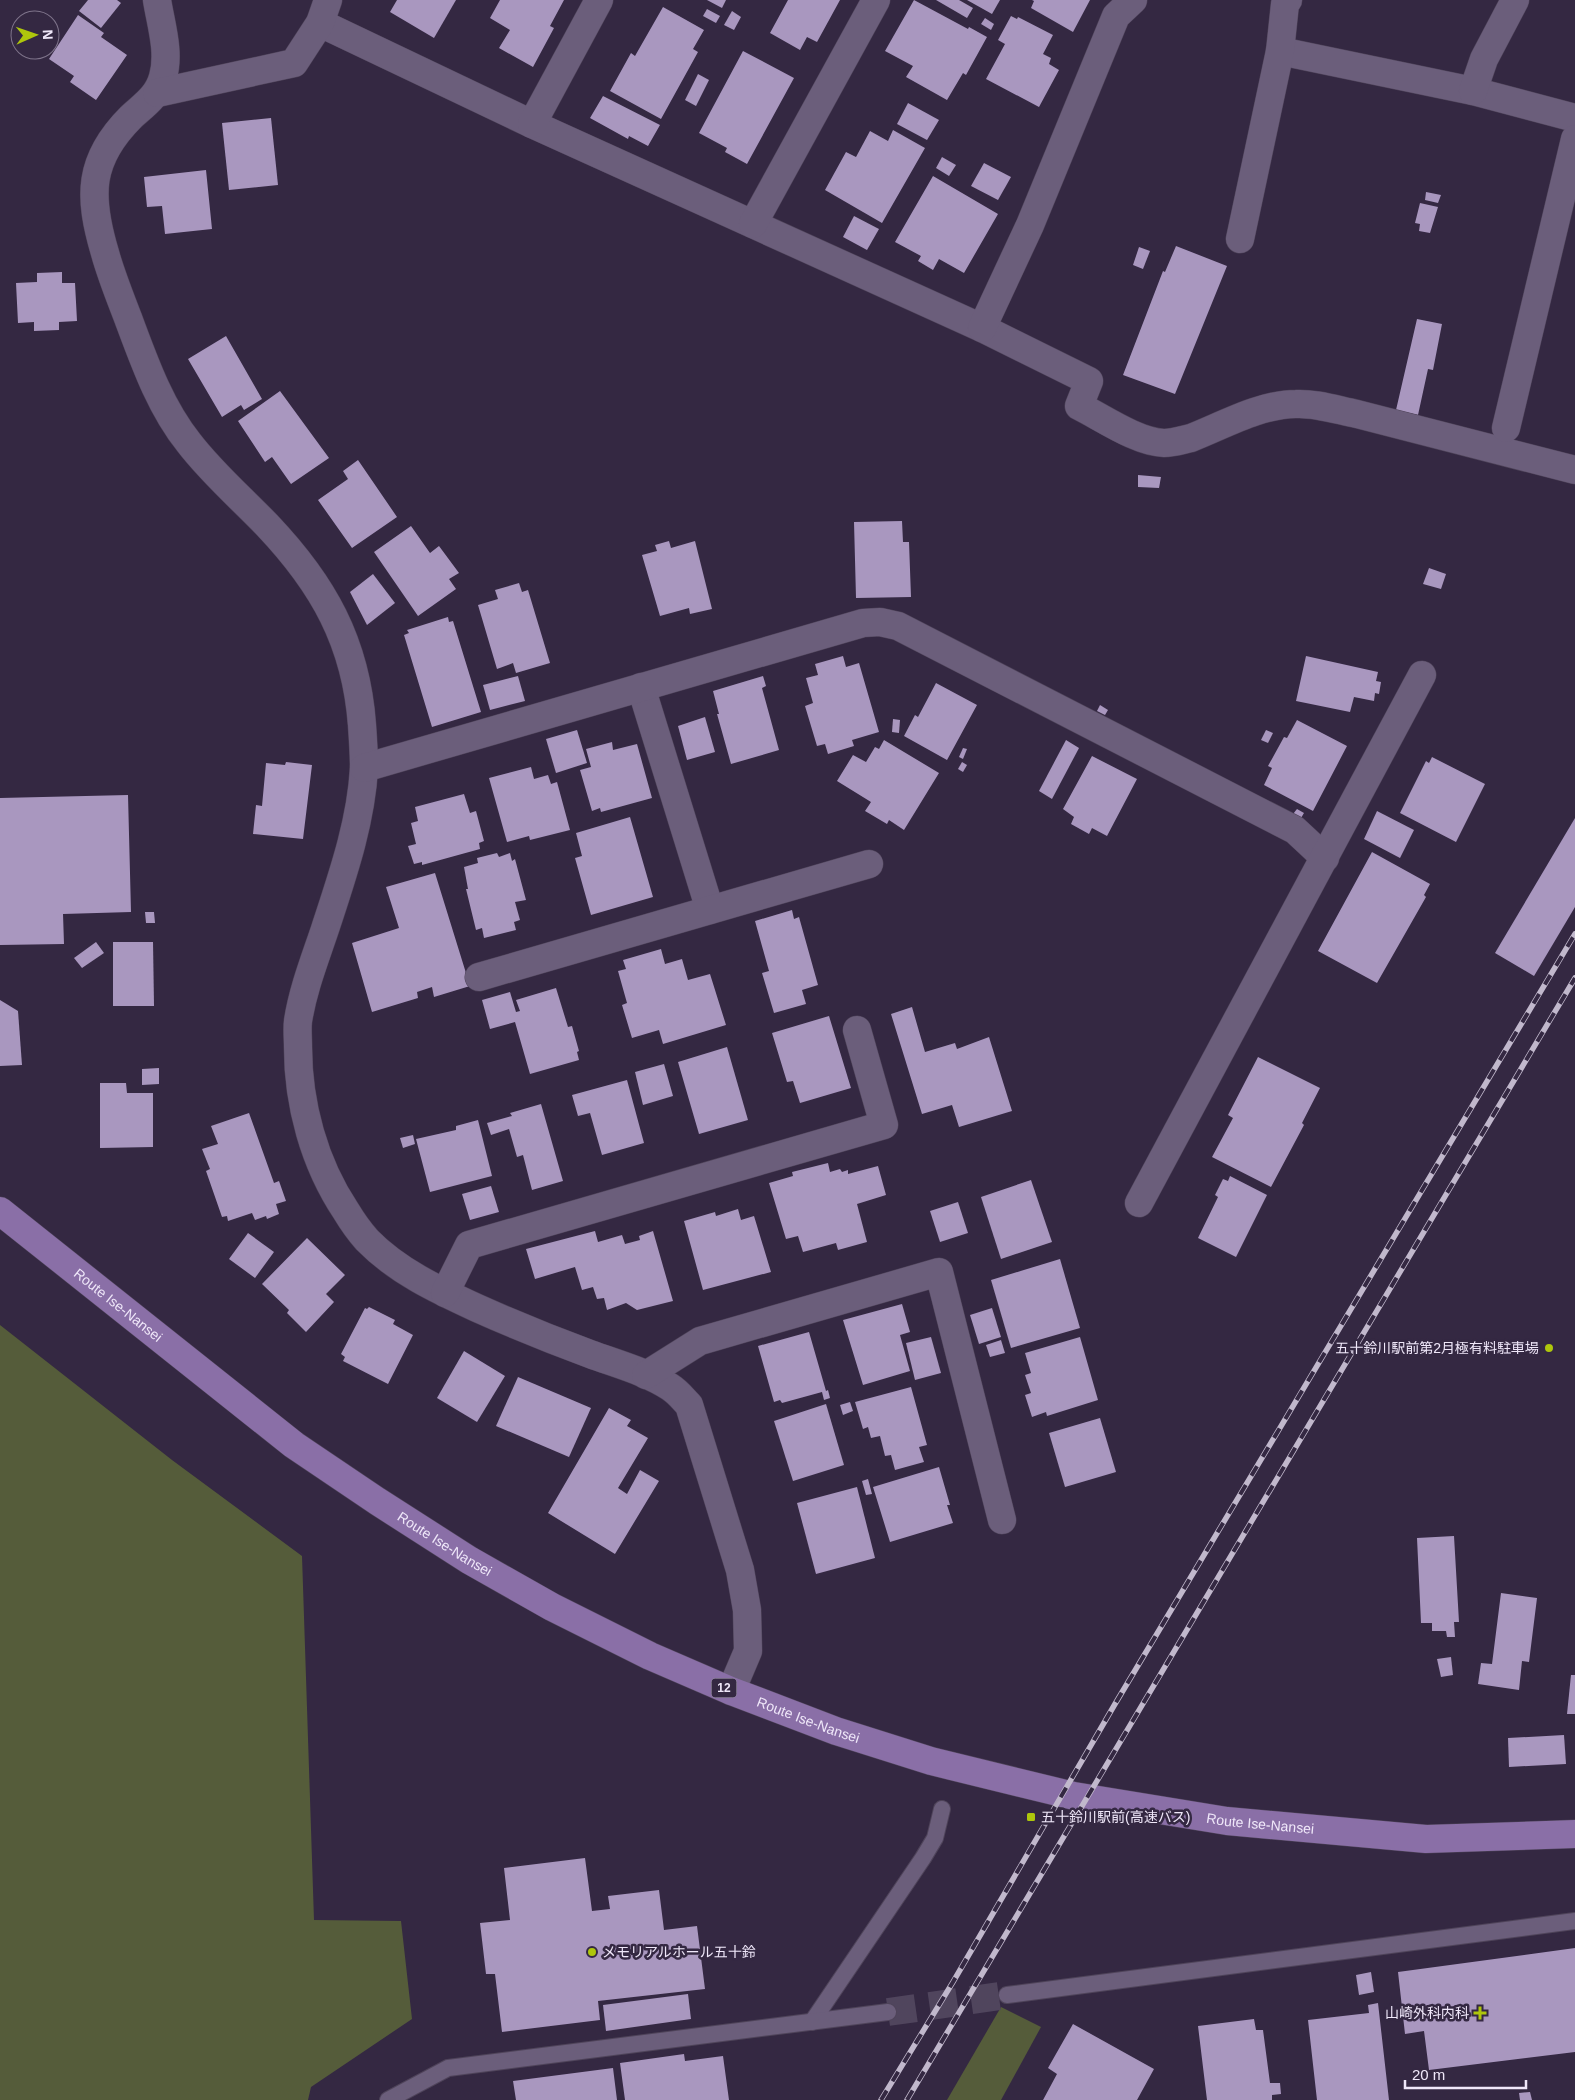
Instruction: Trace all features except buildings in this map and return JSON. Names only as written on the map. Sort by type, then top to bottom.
[{"type":"main road","name":"Route Ise-Nansei","points":[[0,1211],[294,1445],[377,1501],[470,1560],[552,1607],[650,1656],[731,1691],[836,1731],[931,1761],[1074,1796],[1227,1821],[1426,1839],[1575,1834]]},
{"type":"street","points":[[157,0],[166,56],[163,79],[157,93],[111,139],[101,156],[95,180],[95,210],[104,250],[147,371],[186,441],[269,527],[304,569],[327,602],[342,634],[354,671],[362,720],[364,768],[358,811],[344,871],[309,976],[298,1023],[298,1074],[308,1126],[326,1177],[346,1211],[367,1240],[414,1276],[445,1293],[536,1334],[646,1375],[673,1389],[689,1405],[740,1570],[747,1610],[748,1652],[731,1691]]},
{"type":"street","points":[[532,124],[599,0]]},
{"type":"street","points":[[753,224],[876,0]]},
{"type":"street","points":[[982,328],[1030,225],[1116,16],[1133,0]]},
{"type":"street","points":[[1240,238],[1280,51],[1285,4],[1288,0]]},
{"type":"street","points":[[1473,91],[1484,59],[1515,0]]},
{"type":"street","points":[[157,93],[294,64],[324,12],[532,124],[982,328],[1089,381],[1079,406],[1136,436],[1164,443],[1191,438],[1269,408],[1296,404],[1320,406],[1357,414],[1575,470]]},
{"type":"street","points":[[1280,51],[1473,91],[1575,118]]},
{"type":"street","points":[[1506,428],[1575,139]]},
{"type":"street","points":[[364,768],[863,623],[880,622],[898,626],[1295,830],[1325,858]]},
{"type":"street","points":[[1139,1203],[1422,675]]},
{"type":"street","points":[[641,687],[710,910]]},
{"type":"street","points":[[479,977],[869,864]]},
{"type":"street","points":[[445,1293],[468,1245],[884,1125],[857,1030]]},
{"type":"street","points":[[646,1375],[700,1341],[938,1272],[1002,1520]]},
{"type":"lane","points":[[812,2022],[936,1838],[942,1809]]},
{"type":"lane","points":[[1007,1995],[1575,1921]]},
{"type":"lane","points":[[388,2100],[448,2068],[888,2012]]},
{"type":"green space","points":[[0,1325],[172,1460],[302,1556],[314,1920],[401,1921],[412,2019],[311,2087],[308,2100],[0,2100]]},
{"type":"green space","points":[[1001,2007],[1041,2027],[1001,2100],[947,2100]]},
{"type":"tunnel","points":[[888,2012],[1007,1995]]},
{"type":"railway","points":[[881,2100],[953,1982],[1115,1704],[1575,934]]},
{"type":"railway","points":[[907,2100],[1575,978]]},
{"type":"place","name":"五十鈴川駅前第2月極有料駐車場","points":[[1549,1348]]},
{"type":"place","name":"五十鈴川駅前(高速バス)","points":[[1031,1817]]},
{"type":"place","name":"メモリアルホール五十鈴","points":[[592,1952]]},
{"type":"place","name":"山崎外科内科","points":[[1480,2013]]}]
